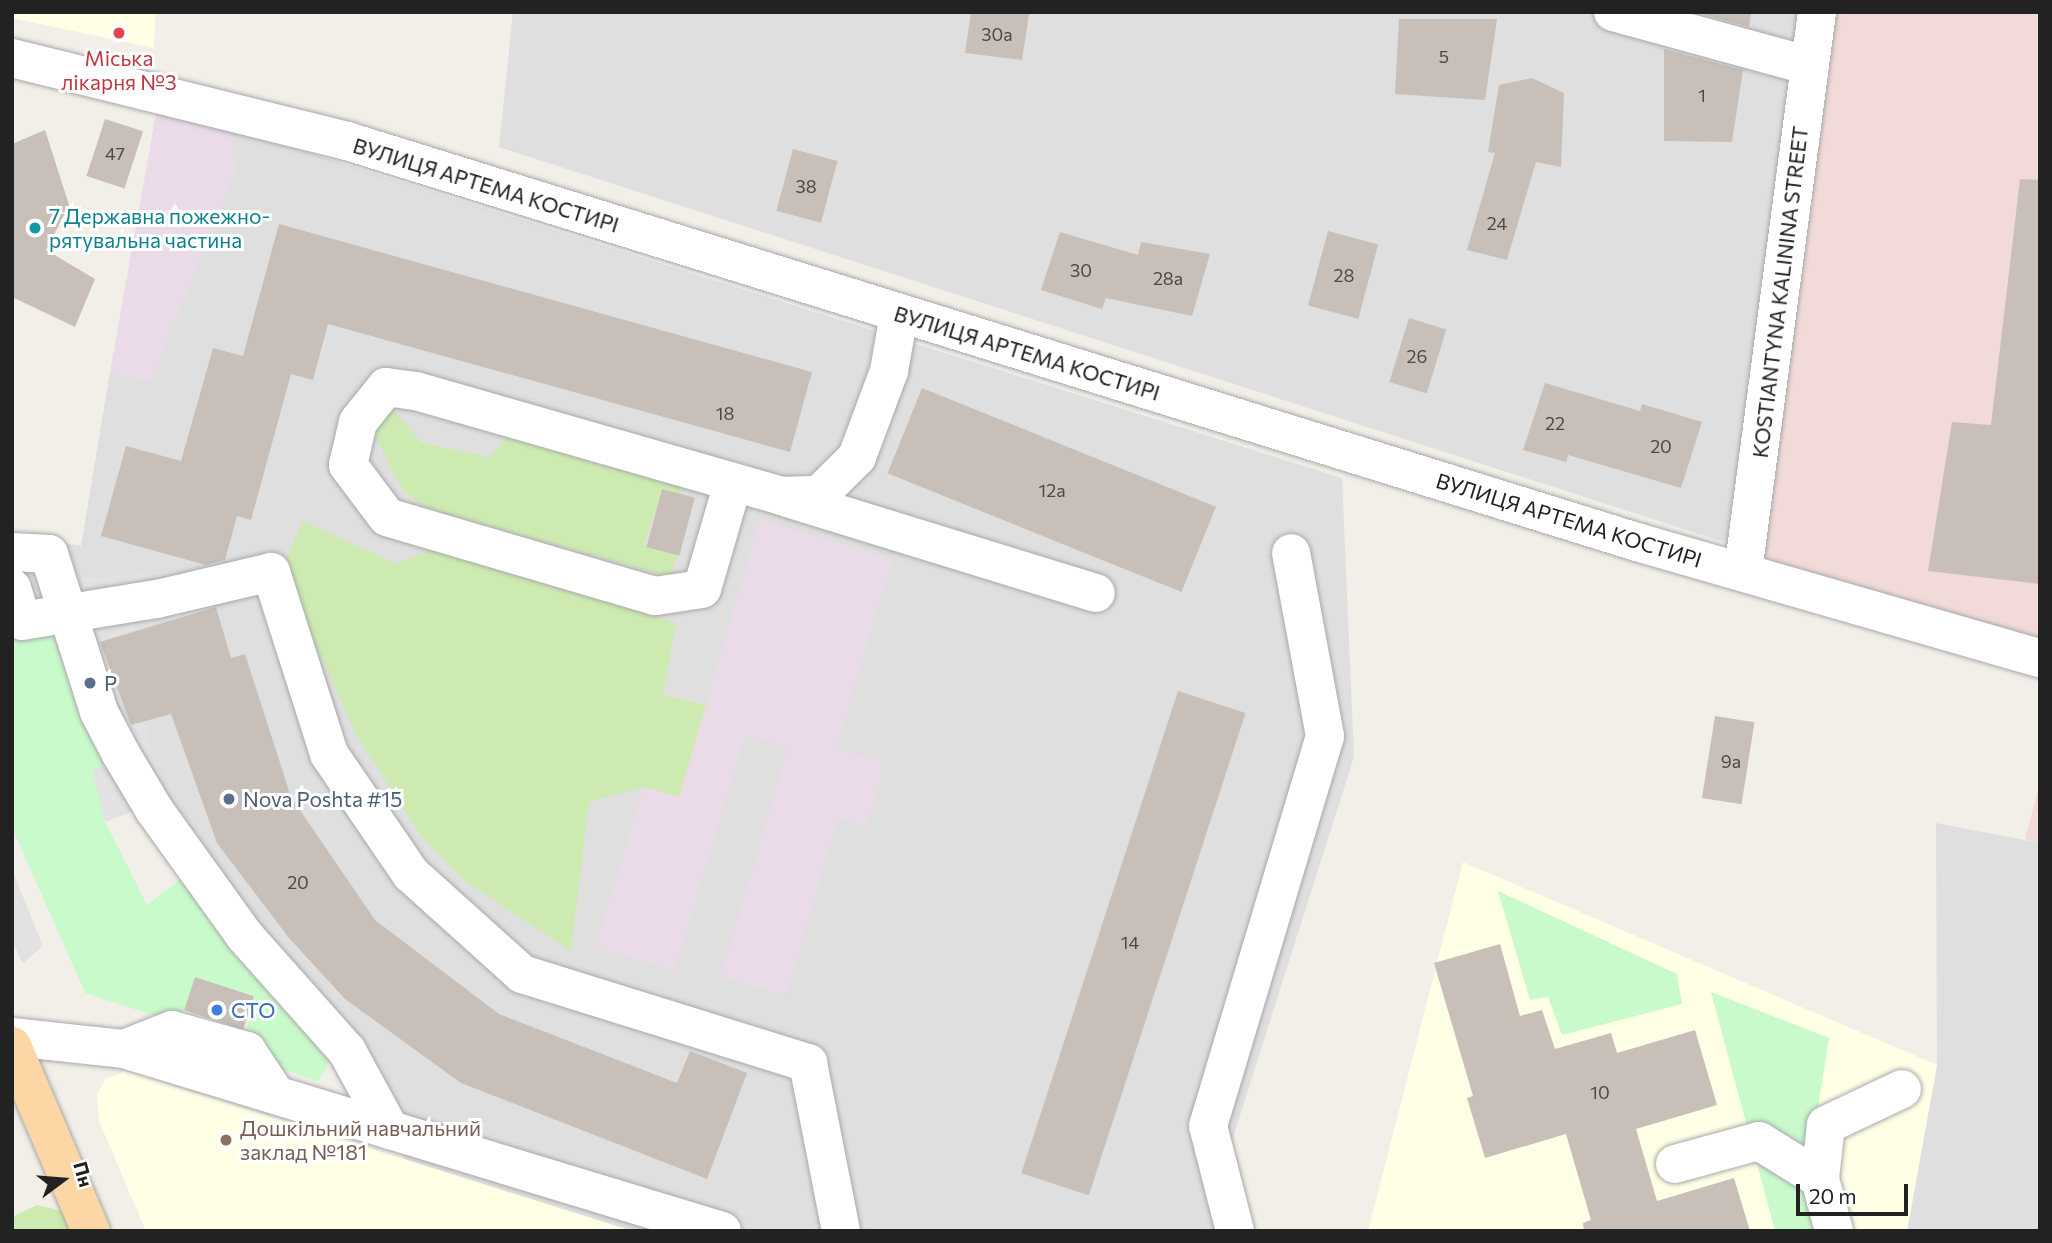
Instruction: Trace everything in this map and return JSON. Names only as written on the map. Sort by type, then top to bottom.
[{"type":"main road","points":[[12,1046],[91,1231]]},
{"type":"street","points":[[1613,12],[1810,66]]},
{"type":"street","name":"KOSTIANTYNA KALININA STREET","points":[[1743,572],[1817,12]]},
{"type":"street","name":"ВУЛИЦЯ АРТЕМА КОСТИРІ","points":[[12,58],[346,141],[898,314],[1743,572],[2040,658]]},
{"type":"street","points":[[781,496],[819,495],[858,457],[889,371],[898,314]]},
{"type":"street","points":[[733,483],[702,589],[655,596],[387,517],[348,465],[358,422],[386,387],[416,391],[781,496],[1096,593]]},
{"type":"street","points":[[12,552],[49,554],[99,712],[155,811],[244,935],[347,1051],[390,1130]]},
{"type":"street","points":[[1235,1231],[1208,1126],[1325,736],[1291,553]]},
{"type":"street","points":[[12,588],[22,621],[67,610],[156,599],[271,572],[329,754],[411,874],[522,974],[808,1063],[841,1231]]},
{"type":"street","points":[[12,1037],[124,1049],[722,1231]]},
{"type":"street","points":[[1834,1231],[1820,1180],[1826,1125],[1902,1089]]},
{"type":"street","points":[[1675,1164],[1759,1141],[1820,1180]]},
{"type":"shaded area","name":"Міська лікарня №3","points":[[12,12],[155,12],[154,48],[12,18]]},
{"type":"shaded area","points":[[513,12],[1799,12],[1727,543],[499,147]]},
{"type":"shaded area","points":[[1824,12],[2040,12],[2040,648],[1753,565]]},
{"type":"shaded area","points":[[157,108],[221,125],[231,138],[235,169],[150,382],[110,372]]},
{"type":"shaded area","points":[[221,125],[1342,478],[1354,757],[1229,1150],[1254,1231],[632,1231],[404,1159],[391,1103],[118,729],[54,541],[81,546],[110,372],[150,381],[235,169]]},
{"type":"shaded area","points":[[760,520],[892,559],[836,748],[885,763],[866,826],[838,818],[786,996],[721,976],[788,748],[745,735],[675,970],[596,947],[644,787],[679,797]]},
{"type":"shaded area","name":"Р","points":[[12,538],[67,579],[170,572],[182,615],[92,644],[119,729],[143,722],[167,798],[105,822],[92,770],[104,765],[61,632],[12,642]]},
{"type":"shaded area","points":[[2040,783],[2040,843],[2025,839]]},
{"type":"shaded area","points":[[1936,823],[2040,843],[2040,1231],[1907,1231],[1937,1065]]},
{"type":"shaded area","points":[[1463,862],[1937,1065],[1907,1231],[1368,1231]]},
{"type":"shaded area","points":[[12,870],[43,946],[22,964],[12,938]]},
{"type":"shaded area","name":"Дошкільний навчальний заклад №181","points":[[125,1071],[632,1231],[146,1231],[99,1121],[97,1094],[106,1079]]},
{"type":"green space","points":[[393,409],[421,443],[490,457],[513,430],[682,480],[681,494],[662,489],[644,545],[677,556],[670,577],[428,509],[402,490],[370,425]]},
{"type":"green space","points":[[303,521],[396,564],[445,544],[676,623],[663,695],[706,705],[679,797],[644,787],[589,802],[571,951],[465,881],[422,837],[355,733],[282,568]]},
{"type":"green space","points":[[60,632],[104,765],[92,770],[105,822],[147,905],[186,875],[331,1058],[318,1082],[264,1062],[243,1045],[254,996],[195,977],[180,1024],[85,993],[12,827],[12,642]]},
{"type":"green space","points":[[1498,891],[1677,974],[1682,1004],[1562,1035],[1548,997],[1530,1000]]},
{"type":"green space","points":[[1711,992],[1829,1038],[1810,1158],[1819,1231],[1775,1231]]},
{"type":"green space","points":[[37,1205],[75,1214],[82,1231],[12,1231],[12,1217]]},
{"type":"building","points":[[971,12],[1029,14],[1022,60],[965,53]]},
{"type":"building","points":[[1705,12],[1751,12],[1749,27],[1705,15]]},
{"type":"building","points":[[1399,19],[1497,19],[1485,100],[1395,94]]},
{"type":"building","points":[[1664,49],[1743,70],[1732,142],[1664,141]]},
{"type":"building","points":[[1532,78],[1564,93],[1561,167],[1536,162],[1507,260],[1467,250],[1495,153],[1488,152],[1499,85]]},
{"type":"building","points":[[105,119],[143,131],[125,188],[86,176]]},
{"type":"building","name":"7 Державна пожежно- рятувальна частина","points":[[45,130],[69,205],[46,250],[95,279],[75,327],[12,297],[12,144]]},
{"type":"building","points":[[793,149],[837,161],[821,223],[776,211]]},
{"type":"building","points":[[2020,179],[2040,180],[2040,584],[1928,571],[1952,422],[1991,425]]},
{"type":"building","points":[[279,224],[812,372],[790,452],[328,324],[313,380],[291,374],[251,520],[237,516],[225,560],[206,565],[101,536],[126,446],[181,461],[213,348],[243,356]]},
{"type":"building","points":[[1328,231],[1378,244],[1358,319],[1308,305]]},
{"type":"building","points":[[1060,232],[1138,255],[1141,242],[1210,254],[1192,316],[1106,298],[1102,309],[1041,290]]},
{"type":"building","points":[[1409,318],[1446,329],[1427,393],[1389,382]]},
{"type":"building","points":[[1545,383],[1640,411],[1642,404],[1702,422],[1681,488],[1568,455],[1566,462],[1523,450]]},
{"type":"building","points":[[922,388],[1216,507],[1181,592],[888,473]]},
{"type":"building","points":[[662,489],[695,498],[679,556],[646,547]]},
{"type":"building","points":[[216,607],[231,658],[245,654],[291,797],[375,920],[499,1014],[677,1083],[690,1051],[747,1073],[707,1179],[461,1083],[345,999],[289,938],[217,843],[171,714],[131,725],[100,642]]},
{"type":"building","points":[[1178,691],[1246,713],[1089,1195],[1021,1173]]},
{"type":"building","points":[[1715,716],[1755,722],[1742,804],[1702,798]]},
{"type":"building","points":[[1500,944],[1520,1016],[1542,1010],[1555,1049],[1611,1033],[1617,1053],[1695,1030],[1717,1105],[1636,1129],[1657,1201],[1734,1178],[1750,1231],[1584,1231],[1583,1223],[1591,1220],[1566,1134],[1485,1158],[1467,1098],[1473,1096],[1434,963]]},
{"type":"building","name":"СТО","points":[[195,977],[254,996],[243,1029],[184,1010]]},
{"type":"place","name":"Міська лікарня №3","points":[[119,33]]},
{"type":"place","name":"7 Державна пожежно- рятувальна частина","points":[[35,228]]},
{"type":"place","name":"Р","points":[[90,683]]},
{"type":"place","name":"Nova Poshta #15","points":[[229,799]]},
{"type":"place","name":"СТО","points":[[217,1010]]},
{"type":"place","name":"Дошкільний навчальний заклад №181","points":[[226,1140]]}]
